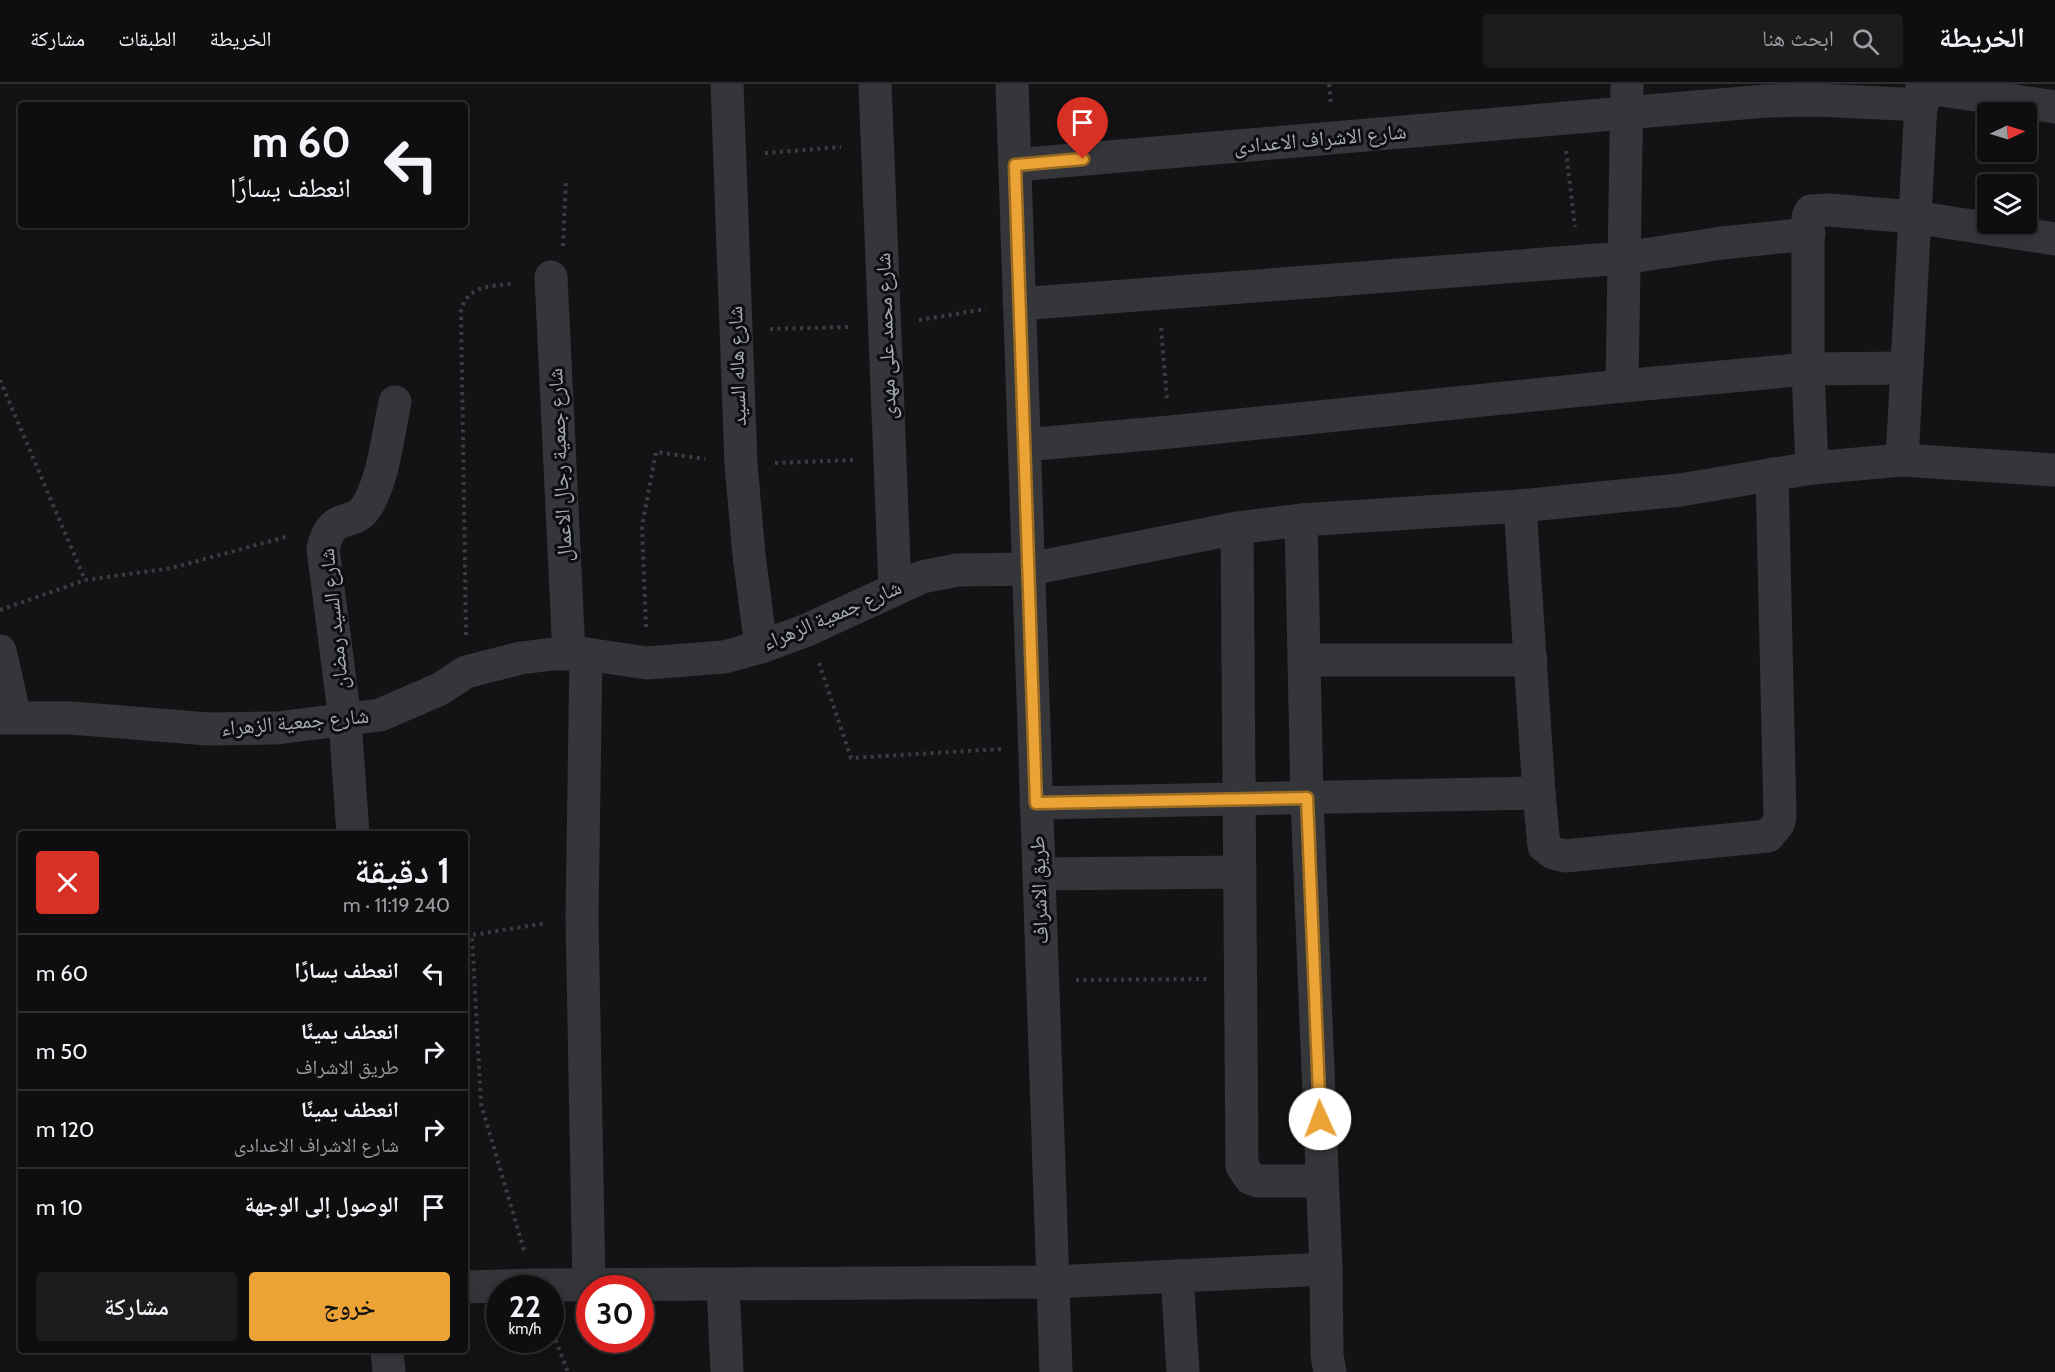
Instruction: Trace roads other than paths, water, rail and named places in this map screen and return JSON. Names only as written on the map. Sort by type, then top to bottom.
[{"type":"street","name":"شارع هاله السيد","points":[[727,84],[741,464],[749,555],[761,647]]},
{"type":"street","name":"شارع محمد على مهدى","points":[[875,84],[895,588]]},
{"type":"street","name":"طريق الاشراف","points":[[1012,84],[1056,1372]]},
{"type":"street","name":"شارع الاشراف الاعدادى","points":[[1015,165],[1562,118],[1626,98],[1786,101],[1922,92],[2055,107]]},
{"type":"street","points":[[1902,460],[1922,92]]},
{"type":"street","points":[[1622,386],[1626,98]]},
{"type":"street","points":[[1812,468],[1808,369],[1808,217],[1811,212],[1819,210],[1914,217],[2055,239]]},
{"type":"street","points":[[1019,304],[1624,258],[1722,243],[1809,234]]},
{"type":"street","name":"شارع جمعية رجال الاعمال","points":[[551,277],[578,654],[589,1275]]},
{"type":"street","points":[[1024,445],[1808,369],[1906,368]]},
{"type":"street","name":"شارع السيد رمضان","points":[[353,831],[345,720],[323,549],[326,534],[334,524],[353,518],[365,508],[376,487],[395,402]]},
{"type":"street","name":"شارع جمعية الزهراء","points":[[8,718],[71,718],[208,729],[277,728],[345,720],[380,715],[440,688],[466,672],[521,658],[578,654],[647,663],[724,657],[761,647],[807,630],[922,577],[957,570],[1030,569],[1237,528],[1301,520],[1520,506],[1680,490],[1812,468],[1902,460],[2055,470]]},
{"type":"street","points":[[1520,506],[1544,846],[1553,853],[1566,856],[1768,836],[1774,830],[1780,816],[1773,474]]},
{"type":"street","points":[[1301,520],[1307,798],[1326,1269],[1327,1355],[1330,1372]]},
{"type":"street","points":[[1237,528],[1242,1166],[1250,1178],[1258,1181],[1322,1181]]},
{"type":"street","points":[[0,651],[8,718]]},
{"type":"street","points":[[1305,660],[1531,660]]},
{"type":"street","points":[[1036,803],[1539,794]]},
{"type":"street","points":[[1039,874],[1240,872]]},
{"type":"street","points":[[654,1285],[1053,1282],[1326,1269]]},
{"type":"street","points":[[1177,1276],[1182,1372]]},
{"type":"street","points":[[468,1287],[576,1285]]},
{"type":"street","points":[[723,1285],[727,1372]]},
{"type":"street","points":[[387,1353],[389,1372]]}]
